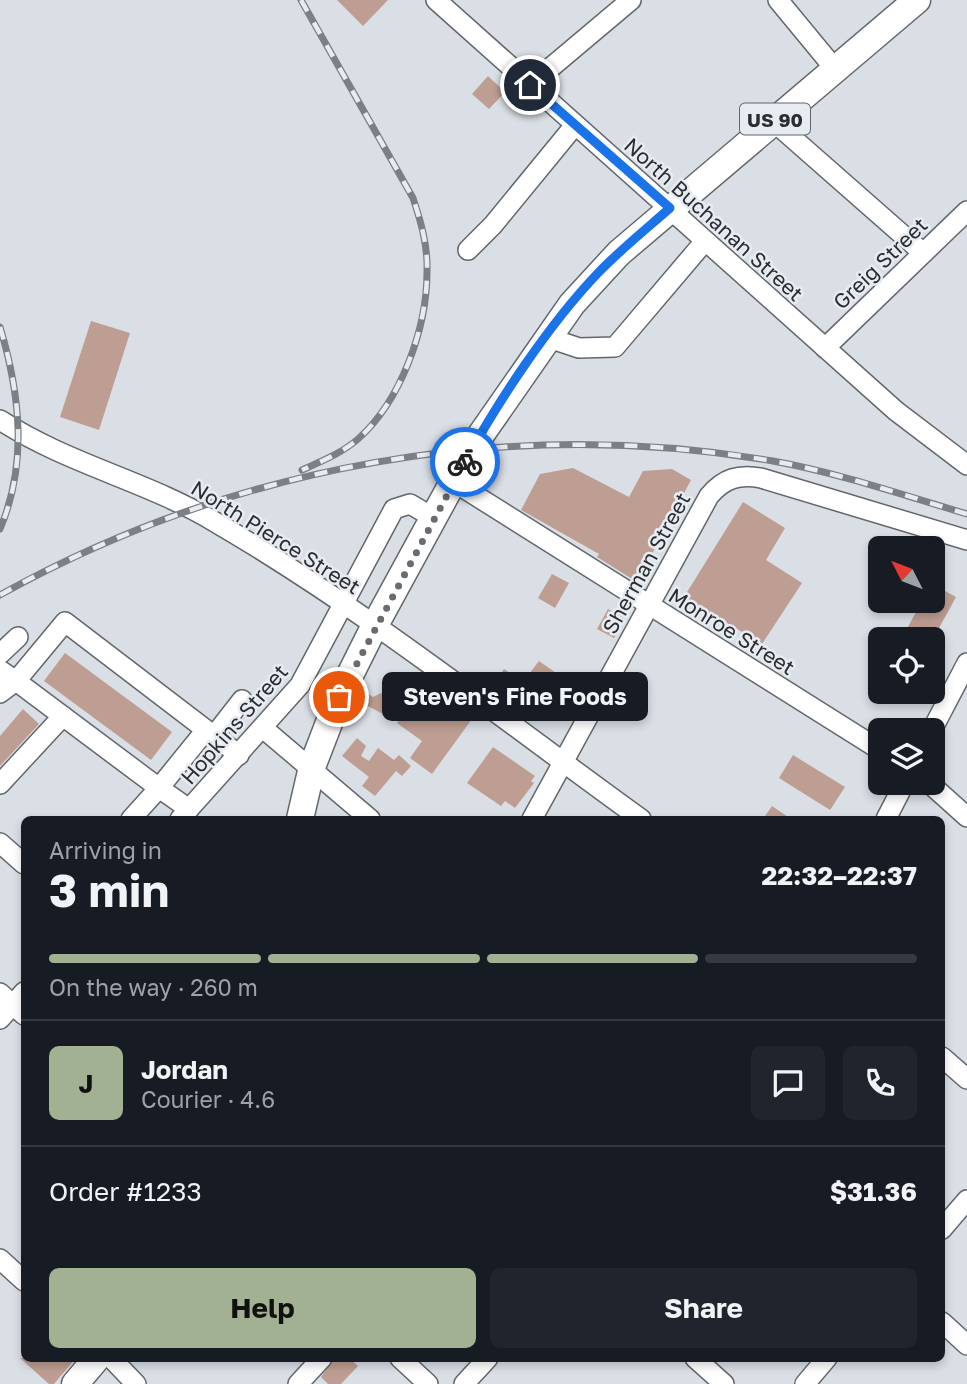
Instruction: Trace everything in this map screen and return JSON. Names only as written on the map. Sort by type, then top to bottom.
[{"type":"main road","name":"US 90","points":[[301,816],[312,767],[339,697],[374,627],[454,482],[546,337],[597,274],[670,208],[916,0]]},
{"type":"main road","points":[[75,1384],[94,1362]]},
{"type":"street","name":"North Buchanan Street","points":[[436,0],[824,348],[896,411],[967,465]]},
{"type":"street","points":[[530,85],[631,0]]},
{"type":"street","points":[[778,0],[835,69]]},
{"type":"street","points":[[773,121],[922,252]]},
{"type":"street","points":[[468,250],[493,225],[575,125]]},
{"type":"street","name":"Greig Street","points":[[824,348],[967,211]]},
{"type":"street","points":[[546,337],[579,348],[615,346],[705,241]]},
{"type":"street","name":"North Pierce Street","points":[[0,420],[66,456],[193,509],[343,604],[637,816]]},
{"type":"street","name":"Sherman Street","points":[[534,816],[709,496],[734,477],[761,478],[967,540]]},
{"type":"street","name":"Monroe Street","points":[[454,482],[868,742]]},
{"type":"street","name":"Hopkins Street","points":[[185,814],[264,729],[300,685],[394,509],[410,504],[435,518]]},
{"type":"street","points":[[185,814],[159,788],[63,716],[5,681],[65,622],[239,755]]},
{"type":"street","points":[[0,654],[18,637]]},
{"type":"street","points":[[938,718],[967,663]]},
{"type":"street","points":[[134,816],[242,700]]},
{"type":"street","points":[[0,784],[63,716]]},
{"type":"street","points":[[264,729],[367,816]]},
{"type":"street","points":[[888,816],[898,795]]},
{"type":"street","points":[[942,795],[967,817]]},
{"type":"street","points":[[0,843],[21,861]]},
{"type":"street","points":[[945,1060],[967,1079]]},
{"type":"street","points":[[945,1226],[967,1200]]},
{"type":"street","points":[[0,1259],[21,1277]]},
{"type":"street","points":[[945,1325],[967,1345]]},
{"type":"street","points":[[115,1362],[136,1384]]},
{"type":"street","points":[[298,1384],[318,1362]]},
{"type":"street","points":[[404,1362],[428,1384]]},
{"type":"street","points":[[464,1384],[484,1362]]},
{"type":"street","points":[[699,1362],[724,1384]]},
{"type":"street","points":[[804,1384],[823,1362]]},
{"type":"building","points":[[337,0],[388,0],[363,26]]},
{"type":"building","points":[[488,76],[505,92],[489,109],[472,94]]},
{"type":"building","points":[[91,321],[130,333],[99,430],[60,417]]},
{"type":"building","points":[[573,468],[629,497],[643,471],[672,469],[691,480],[637,582],[597,557],[599,554],[521,510],[540,474]]},
{"type":"building","points":[[743,502],[785,528],[766,560],[802,583],[762,644],[684,597]]},
{"type":"building","points":[[552,574],[569,583],[555,608],[538,598]]},
{"type":"building","points":[[945,591],[956,597],[940,627],[908,627],[915,613],[945,613]]},
{"type":"building","points":[[608,609],[625,619],[614,638],[597,629]]},
{"type":"building","points":[[65,653],[172,732],[151,760],[44,681]]},
{"type":"building","points":[[539,661],[559,675],[536,707],[531,709],[511,695],[505,704],[488,691],[504,669],[523,682]]},
{"type":"building","points":[[365,692],[373,697],[381,693],[391,698],[383,714],[360,702]]},
{"type":"building","points":[[419,699],[441,715],[447,708],[452,712],[456,707],[472,719],[432,774],[410,758],[422,741],[397,723],[409,706],[412,708]]},
{"type":"building","points":[[23,709],[39,724],[0,766],[0,736]]},
{"type":"building","points":[[357,738],[366,746],[361,756],[369,761],[378,748],[394,760],[399,755],[411,766],[402,776],[396,771],[375,796],[362,786],[369,777],[342,756]]},
{"type":"building","points":[[493,747],[535,776],[531,781],[534,783],[515,808],[505,801],[501,806],[467,783]]},
{"type":"building","points":[[793,755],[845,787],[830,810],[779,778]]},
{"type":"building","points":[[772,806],[787,816],[765,816]]},
{"type":"building","points":[[24,1362],[73,1362],[54,1384],[49,1384]]},
{"type":"building","points":[[331,1362],[354,1362],[358,1366],[341,1384],[328,1384],[321,1377]]},
{"type":"railway","points":[[301,0],[413,198],[427,262],[426,294],[417,339],[409,362],[387,405],[352,444],[302,470]]},
{"type":"railway","points":[[0,327],[12,378],[18,428],[15,479],[0,529]]},
{"type":"railway","points":[[0,595],[90,550],[182,513],[278,484],[375,462],[474,449],[574,445],[674,449],[773,461],[847,478],[967,514]]},
{"type":"way so far","points":[[339,697],[374,627],[465,462]]},
{"type":"place","name":"Steven's Fine Foods","points":[[339,697]]},
{"type":"route","points":[[465,462],[511,388],[572,304],[597,274],[670,208],[530,85]]}]
